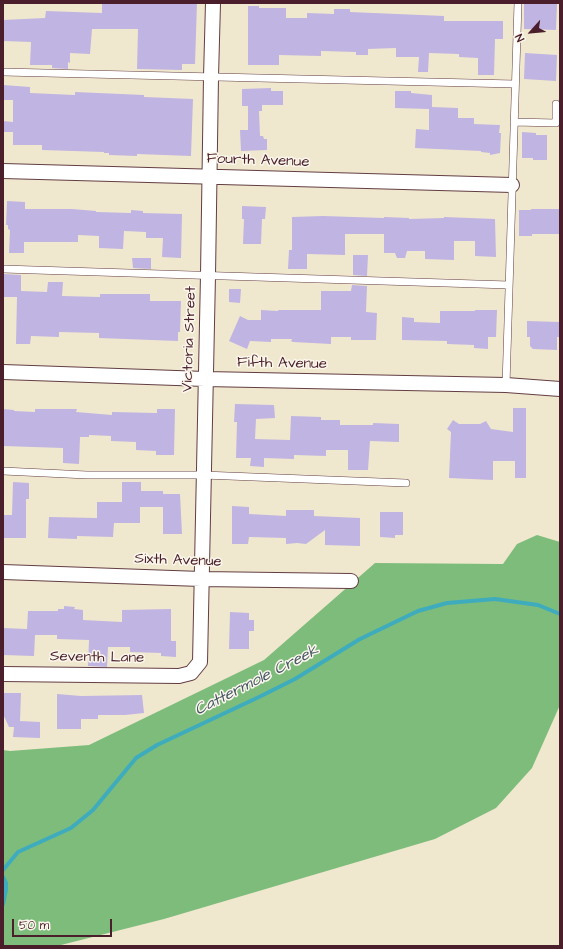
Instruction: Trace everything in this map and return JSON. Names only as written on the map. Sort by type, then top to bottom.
[{"type":"street","name":"Victoria Street","points":[[191,673],[200,662],[210,176],[210,77],[213,3]]},
{"type":"street","name":"Fourth Avenue","points":[[3,171],[512,185]]},
{"type":"street","name":"Fifth Avenue","points":[[3,372],[205,379],[506,385],[560,389]]},
{"type":"street","name":"Sixth Avenue","points":[[3,572],[201,579],[351,582]]},
{"type":"street","name":"Seventh Lane","points":[[3,674],[179,676],[191,673]]},
{"type":"lane","points":[[506,385],[518,3]]},
{"type":"lane","points":[[3,72],[515,84]]},
{"type":"lane","points":[[514,122],[556,123],[556,104]]},
{"type":"lane","points":[[3,269],[509,285]]},
{"type":"lane","points":[[3,471],[87,475],[203,475],[406,484]]},
{"type":"green space","points":[[537,535],[560,542],[560,705],[532,768],[496,808],[435,839],[164,919],[57,946],[3,946],[3,750],[10,751],[89,745],[264,660],[375,563],[503,564],[517,544]]},
{"type":"building","points":[[102,3],[197,3],[195,64],[182,64],[182,70],[137,69],[138,29],[92,29],[90,54],[70,53],[70,63],[68,62],[68,69],[52,68],[52,65],[30,65],[31,42],[3,41],[3,20],[45,18],[46,11],[102,13]]},
{"type":"building","points":[[524,3],[557,4],[556,30],[524,29]]},
{"type":"building","points":[[248,6],[259,6],[259,8],[286,8],[286,18],[307,18],[307,13],[334,14],[334,9],[350,9],[350,12],[444,16],[444,21],[503,21],[503,39],[495,39],[494,75],[478,75],[478,58],[459,57],[459,54],[429,53],[428,72],[418,72],[419,57],[396,57],[396,48],[368,49],[368,55],[356,55],[356,52],[321,51],[321,56],[279,55],[279,65],[248,65]]},
{"type":"building","points":[[525,53],[557,55],[556,81],[524,79]]},
{"type":"building","points":[[3,85],[30,87],[30,93],[75,95],[75,92],[193,99],[191,156],[137,154],[137,156],[109,155],[109,153],[104,152],[42,150],[42,145],[13,145],[13,132],[3,132],[3,121],[13,122],[13,100],[3,100]]},
{"type":"building","points":[[271,88],[271,91],[283,91],[283,105],[262,105],[262,111],[259,111],[260,136],[267,139],[267,150],[241,151],[240,130],[248,130],[248,106],[242,106],[242,89]]},
{"type":"building","points":[[395,91],[411,91],[411,93],[432,95],[432,107],[458,108],[458,118],[474,118],[474,124],[500,125],[500,153],[490,155],[490,153],[481,151],[415,148],[416,129],[429,130],[429,109],[395,108]]},
{"type":"building","points":[[522,132],[536,133],[536,135],[547,135],[547,160],[522,158]]},
{"type":"building","points":[[7,201],[25,202],[25,209],[72,209],[96,212],[131,213],[131,210],[143,211],[143,213],[182,214],[181,258],[162,257],[163,238],[146,238],[146,232],[124,231],[123,249],[99,248],[99,236],[78,235],[78,242],[24,242],[24,253],[9,253],[10,230],[8,229],[8,225],[6,225]]},
{"type":"building","points":[[242,206],[266,207],[265,219],[262,219],[261,244],[243,244],[244,219],[242,219]]},
{"type":"building","points":[[560,209],[560,234],[532,234],[532,236],[519,236],[519,210]]},
{"type":"building","points":[[323,216],[409,219],[444,217],[495,219],[496,257],[475,256],[475,241],[454,241],[454,260],[425,259],[425,251],[407,251],[405,258],[397,258],[395,253],[384,253],[384,234],[345,234],[345,255],[307,254],[307,269],[288,269],[289,250],[292,250],[292,217]]},
{"type":"building","points":[[353,255],[368,255],[367,276],[353,275]]},
{"type":"building","points":[[132,258],[151,258],[151,269],[133,268]]},
{"type":"building","points":[[4,274],[21,275],[21,291],[47,292],[48,282],[63,282],[62,296],[100,297],[100,294],[150,294],[150,301],[181,301],[180,332],[178,332],[178,341],[99,338],[99,333],[59,332],[59,337],[31,336],[30,344],[16,344],[17,297],[4,297]]},
{"type":"building","points":[[352,285],[367,286],[366,312],[377,313],[376,340],[351,340],[351,337],[331,337],[331,344],[293,342],[291,341],[292,339],[271,339],[271,342],[250,341],[247,349],[229,341],[240,316],[248,320],[261,320],[261,310],[321,310],[321,291],[351,291]]},
{"type":"building","points":[[229,289],[241,289],[240,303],[229,302]]},
{"type":"building","points":[[497,310],[496,337],[488,337],[488,349],[474,348],[474,345],[447,344],[447,341],[402,340],[402,317],[414,318],[414,322],[440,323],[440,311]]},
{"type":"building","points":[[527,321],[560,322],[560,337],[557,337],[557,350],[533,349],[530,346],[530,337],[527,337]]},
{"type":"building","points":[[235,404],[274,405],[275,418],[256,419],[255,439],[290,440],[291,416],[321,417],[321,420],[340,420],[340,425],[373,425],[373,423],[399,424],[399,442],[370,441],[368,470],[348,470],[348,450],[326,450],[326,456],[294,455],[294,459],[264,458],[264,467],[250,466],[251,458],[236,458],[237,422],[234,422]]},
{"type":"building","points":[[513,408],[526,408],[526,478],[515,478],[515,461],[493,461],[493,480],[449,478],[451,432],[447,429],[453,420],[459,424],[480,424],[486,421],[491,429],[513,432]]},
{"type":"building","points":[[3,409],[35,412],[35,409],[77,409],[76,412],[112,415],[112,412],[157,413],[157,409],[175,409],[174,455],[156,455],[156,451],[136,450],[136,442],[111,441],[111,436],[89,435],[89,437],[80,437],[79,464],[63,463],[63,448],[3,446]]},
{"type":"building","points":[[13,482],[29,483],[29,499],[26,499],[26,538],[3,538],[3,515],[12,515]]},
{"type":"building","points":[[122,482],[141,482],[141,491],[163,491],[163,494],[180,494],[182,534],[163,534],[163,507],[140,507],[140,523],[114,523],[113,537],[77,536],[77,539],[48,538],[49,517],[97,518],[97,502],[122,502]]},
{"type":"building","points":[[232,506],[249,507],[249,514],[286,516],[286,510],[314,510],[314,516],[360,518],[360,546],[325,545],[325,530],[306,544],[286,544],[286,538],[249,537],[248,544],[232,544]]},
{"type":"building","points":[[380,512],[403,512],[403,535],[395,535],[395,538],[380,537]]},
{"type":"building","points":[[64,606],[75,607],[74,609],[83,610],[83,620],[122,622],[122,610],[171,609],[171,641],[176,641],[176,657],[161,656],[161,653],[130,652],[130,647],[108,647],[107,667],[88,666],[89,640],[57,639],[57,635],[35,635],[34,656],[3,655],[3,628],[27,629],[28,611],[58,611],[58,609],[64,609]]},
{"type":"building","points":[[230,612],[249,613],[249,620],[254,620],[254,631],[249,631],[249,649],[229,649]]},
{"type":"building","points":[[3,693],[21,693],[20,721],[40,722],[40,738],[13,737],[14,727],[9,727],[3,714]]},
{"type":"building","points":[[57,694],[81,696],[142,695],[144,713],[98,715],[98,719],[81,719],[81,729],[57,729]]},
{"type":"waterway","name":"Cattermole Creek","points":[[3,870],[18,852],[71,828],[93,810],[136,758],[157,745],[295,679],[360,639],[418,611],[447,603],[495,599],[538,605],[560,614]]},
{"type":"waterway","points":[[3,877],[6,883],[3,904]]}]
